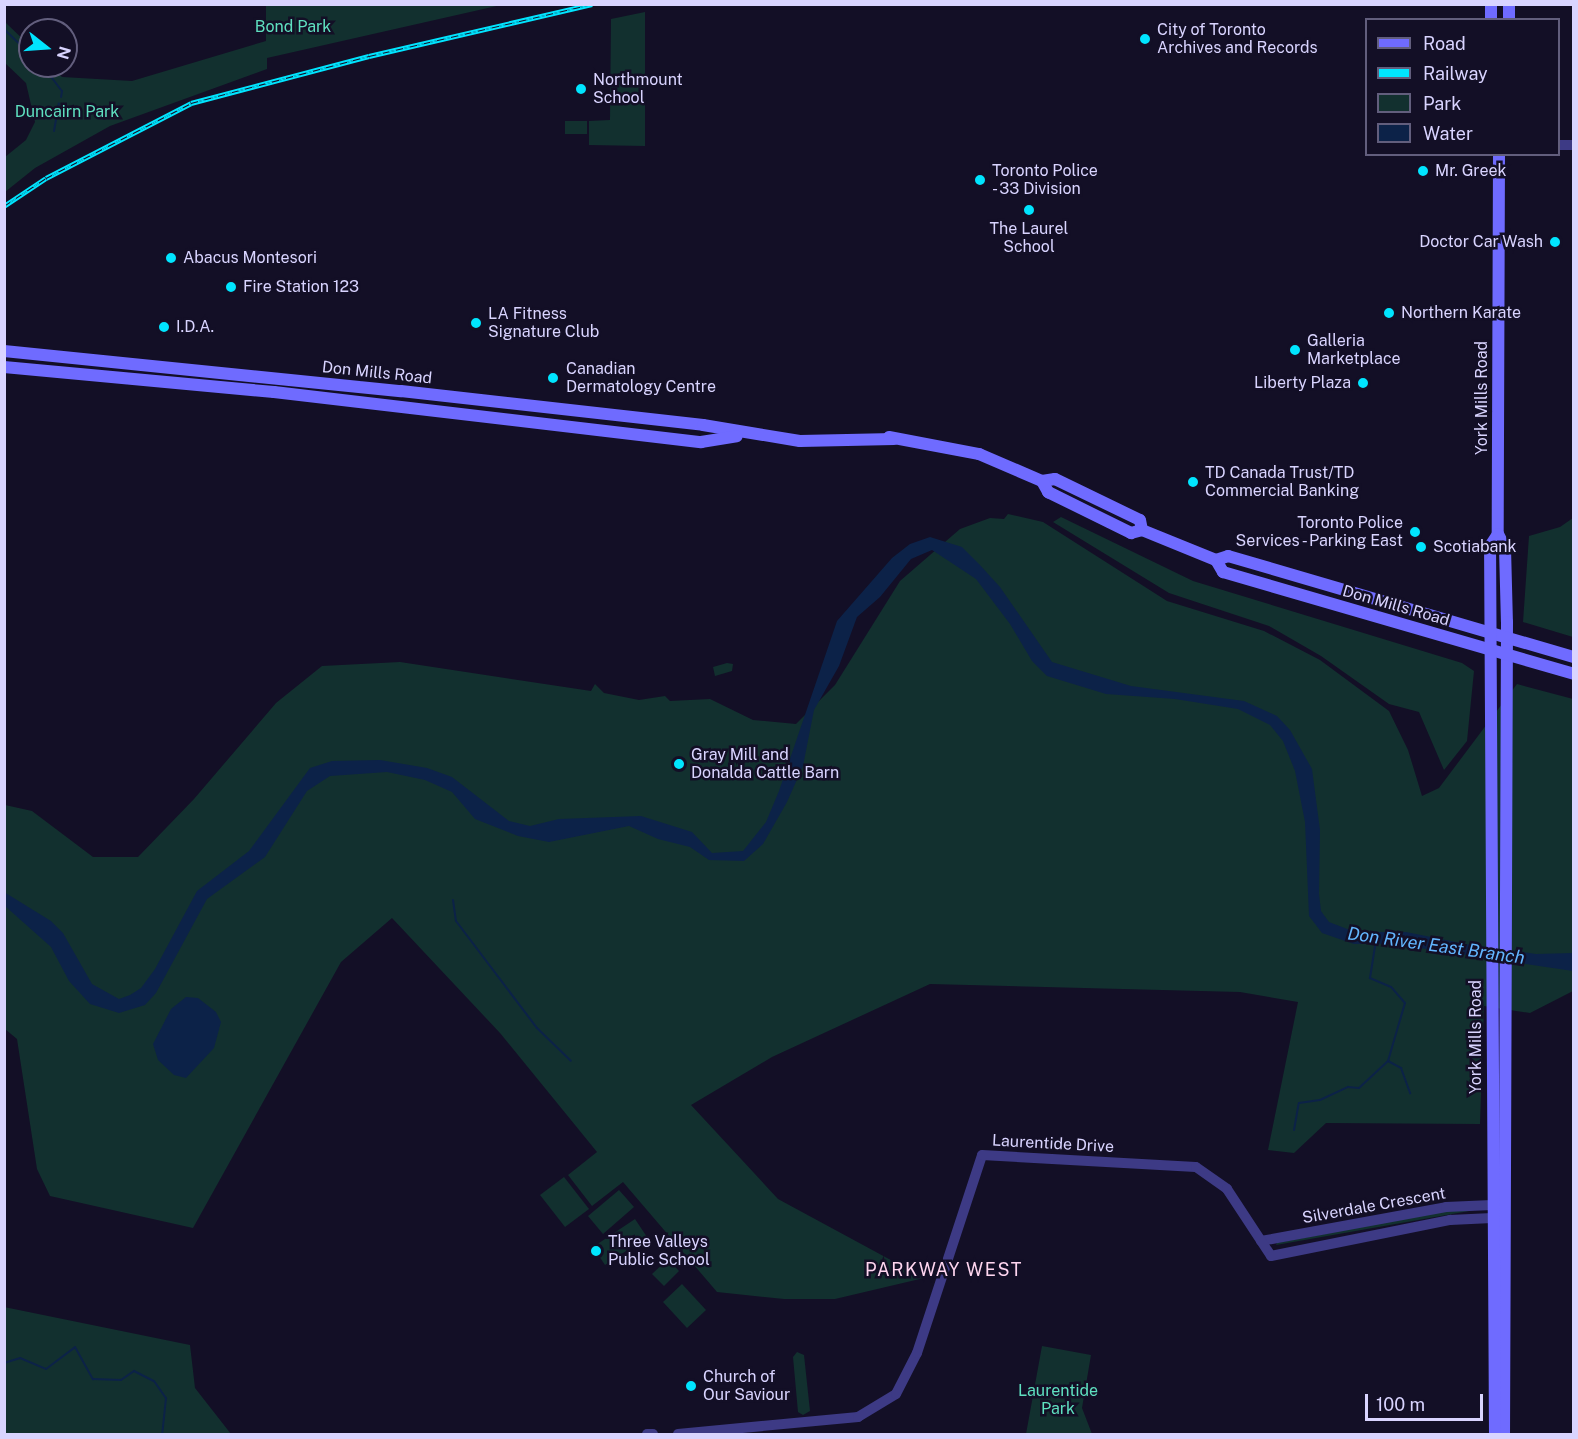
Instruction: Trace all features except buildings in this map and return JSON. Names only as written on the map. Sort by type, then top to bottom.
[{"type":"main road","name":"York Mills Road","points":[[1495,1434],[1492,1211],[1499,1014],[1506,912],[1505,548],[1498,534],[1498,156]]},
{"type":"main road","name":"Don Mills Road","points":[[4,351],[400,391],[703,425],[744,435],[793,438],[800,434],[879,434],[894,439],[979,454],[1042,481],[1048,492],[1131,533],[1142,530],[1216,560],[1223,572],[1574,674]]},
{"type":"main road","name":"Don Mills Road","points":[[4,367],[339,400],[701,442],[744,435]]},
{"type":"main road","points":[[339,400],[340,386]]},
{"type":"main road","points":[[399,408],[400,391]]},
{"type":"main road","name":"York Mills Road","points":[[1498,534],[1490,546],[1492,911],[1499,1014],[1504,1434]]},
{"type":"main road","name":"Don Mills Road","points":[[1216,560],[1228,556],[1574,657]]},
{"type":"main road","points":[[1267,585],[1272,569]]},
{"type":"main road","points":[[1351,611],[1359,594]]},
{"type":"street","name":"Laurentide Drive","points":[[678,1434],[858,1417],[896,1394],[916,1353],[982,1155],[1196,1167],[1227,1190],[1270,1256]]},
{"type":"street","name":"Silverdale Crescent","points":[[1261,1241],[1446,1207],[1492,1211]]},
{"type":"street","name":"Silverdale Crescent","points":[[1270,1256],[1492,1211]]},
{"type":"street","points":[[647,1434],[653,1434]]},
{"type":"green space","name":"Duncairn Park","points":[[266,5],[501,5],[267,58],[267,69],[110,126],[35,168],[5,192],[5,157],[26,140],[35,122],[26,83],[21,78],[132,81],[266,41]]},
{"type":"green space","points":[[645,12],[645,146],[589,145],[589,121],[610,120],[611,19]]},
{"type":"green space","name":"Duncairn Park","points":[[5,22],[18,34],[18,75],[5,63]]},
{"type":"green space","points":[[565,121],[587,121],[587,134],[565,134]]},
{"type":"green space","points":[[1008,514],[1043,522],[1167,601],[1264,631],[1320,660],[1389,711],[1408,750],[1422,796],[1439,788],[1517,684],[1573,699],[1573,991],[1530,1013],[1484,1006],[1480,1124],[1326,1123],[1294,1153],[1268,1150],[1298,1002],[1240,992],[930,984],[772,1057],[691,1105],[778,1199],[924,1278],[835,1299],[784,1299],[717,1292],[623,1182],[592,1206],[568,1175],[597,1152],[500,1033],[392,918],[341,962],[193,1228],[50,1196],[37,1169],[17,1039],[5,1029],[5,805],[32,811],[93,857],[138,857],[194,799],[276,703],[322,666],[400,662],[591,691],[595,684],[604,693],[639,700],[665,696],[670,701],[710,699],[753,720],[796,724],[835,685],[900,581],[960,529],[990,518],[1004,519]]},
{"type":"green space","points":[[1061,517],[1193,581],[1462,663],[1474,671],[1467,741],[1444,770],[1419,712],[1389,704],[1321,656],[1269,626],[1169,593],[1053,522]]},
{"type":"green space","points":[[1573,518],[1573,637],[1523,622],[1529,536],[1560,527]]},
{"type":"green space","points":[[727,663],[733,664],[732,671],[715,676],[713,667]]},
{"type":"green space","points":[[564,1177],[589,1209],[565,1227],[540,1195]]},
{"type":"green space","points":[[619,1190],[634,1207],[603,1234],[588,1216]]},
{"type":"green space","points":[[1465,1207],[1475,1210],[1276,1245],[1277,1243]]},
{"type":"green space","points":[[635,1219],[647,1237],[605,1265],[593,1247]]},
{"type":"green space","points":[[668,1259],[679,1271],[664,1286],[652,1274]]},
{"type":"green space","points":[[682,1284],[706,1310],[687,1328],[663,1302]]},
{"type":"green space","points":[[4,1307],[190,1345],[195,1388],[231,1434],[5,1434]]},
{"type":"green space","name":"Laurentide Park","points":[[1042,1346],[1091,1355],[1082,1408],[1092,1434],[1026,1434]]},
{"type":"green space","points":[[797,1352],[804,1355],[810,1411],[803,1415],[798,1412],[793,1357]]},
{"type":"water","name":"Don River East Branch","points":[[930,537],[962,547],[979,564],[1000,587],[1052,662],[1131,686],[1244,701],[1277,716],[1290,730],[1312,769],[1320,830],[1319,894],[1321,911],[1329,922],[1355,932],[1406,932],[1471,945],[1536,954],[1573,953],[1573,971],[1393,944],[1354,944],[1322,933],[1309,916],[1305,822],[1295,771],[1283,741],[1270,725],[1238,709],[1175,699],[1106,694],[1047,676],[1032,661],[1010,624],[976,579],[932,550],[911,559],[880,597],[857,617],[839,666],[814,710],[803,766],[787,802],[763,844],[744,861],[709,860],[690,847],[658,839],[629,826],[549,842],[518,836],[475,819],[452,792],[425,780],[387,772],[330,776],[307,791],[265,857],[207,899],[156,993],[145,1005],[119,1013],[90,1004],[69,981],[51,947],[5,906],[4,892],[51,921],[63,933],[92,984],[119,999],[130,995],[141,988],[155,969],[197,891],[249,851],[310,768],[332,761],[380,760],[427,768],[452,777],[509,821],[530,826],[559,819],[641,816],[692,832],[712,853],[743,851],[766,822],[779,791],[837,621],[892,558],[910,544]]},
{"type":"water","points":[[186,997],[198,998],[216,1012],[221,1022],[214,1048],[186,1078],[174,1075],[158,1060],[153,1044],[171,1009]]},
{"type":"waterway","points":[[4,29],[18,42]]},
{"type":"waterway","points":[[52,78],[62,91],[61,97]]},
{"type":"waterway","points":[[54,131],[59,103]]},
{"type":"waterway","points":[[453,900],[456,921],[537,1028],[571,1061]]},
{"type":"waterway","name":"Don River East Branch","points":[[1294,1130],[1299,1103],[1320,1100],[1348,1087],[1359,1088],[1388,1061],[1405,1003],[1391,987],[1370,978],[1376,941]]},
{"type":"waterway","points":[[1388,1061],[1401,1068],[1410,1093]]},
{"type":"waterway","points":[[4,1363],[20,1358],[46,1369],[75,1347],[93,1379],[121,1380],[134,1371],[154,1381],[166,1398],[162,1434]]},
{"type":"railway","points":[[4,206],[46,178],[191,103],[369,56],[592,4]]},
{"type":"place","name":"City of Toronto Archives and Records","points":[[1145,39]]},
{"type":"place","name":"Northmount School","points":[[581,89]]},
{"type":"place","name":"Mr. Greek","points":[[1423,171]]},
{"type":"place","name":"Toronto Police - 33 Division","points":[[980,180]]},
{"type":"place","name":"The Laurel School","points":[[1029,210]]},
{"type":"place","name":"Doctor Car Wash","points":[[1555,242]]},
{"type":"place","name":"Abacus Montesori","points":[[171,258]]},
{"type":"place","name":"Fire Station 123","points":[[231,287]]},
{"type":"place","name":"Northern Karate","points":[[1389,313]]},
{"type":"place","name":"LA Fitness Signature Club","points":[[476,323]]},
{"type":"place","name":"I.D.A.","points":[[164,327]]},
{"type":"place","name":"Galleria Marketplace","points":[[1295,350]]},
{"type":"place","name":"Canadian Dermatology Centre","points":[[553,378]]},
{"type":"place","name":"Liberty Plaza","points":[[1363,383]]},
{"type":"place","name":"TD Canada Trust/TD Commercial Banking","points":[[1193,482]]},
{"type":"place","name":"Toronto Police Services - Parking East","points":[[1415,532]]},
{"type":"place","name":"Scotiabank","points":[[1421,547]]},
{"type":"place","name":"Gray Mill and Donalda Cattle Barn","points":[[679,764]]},
{"type":"place","name":"Three Valleys Public School","points":[[596,1251]]},
{"type":"place","name":"Church of Our Saviour","points":[[691,1386]]},
{"type":"district","name":"PARKWAY WEST","points":[[944,1270]]},
{"type":"park label","name":"Bond Park","points":[[293,27]]}]
